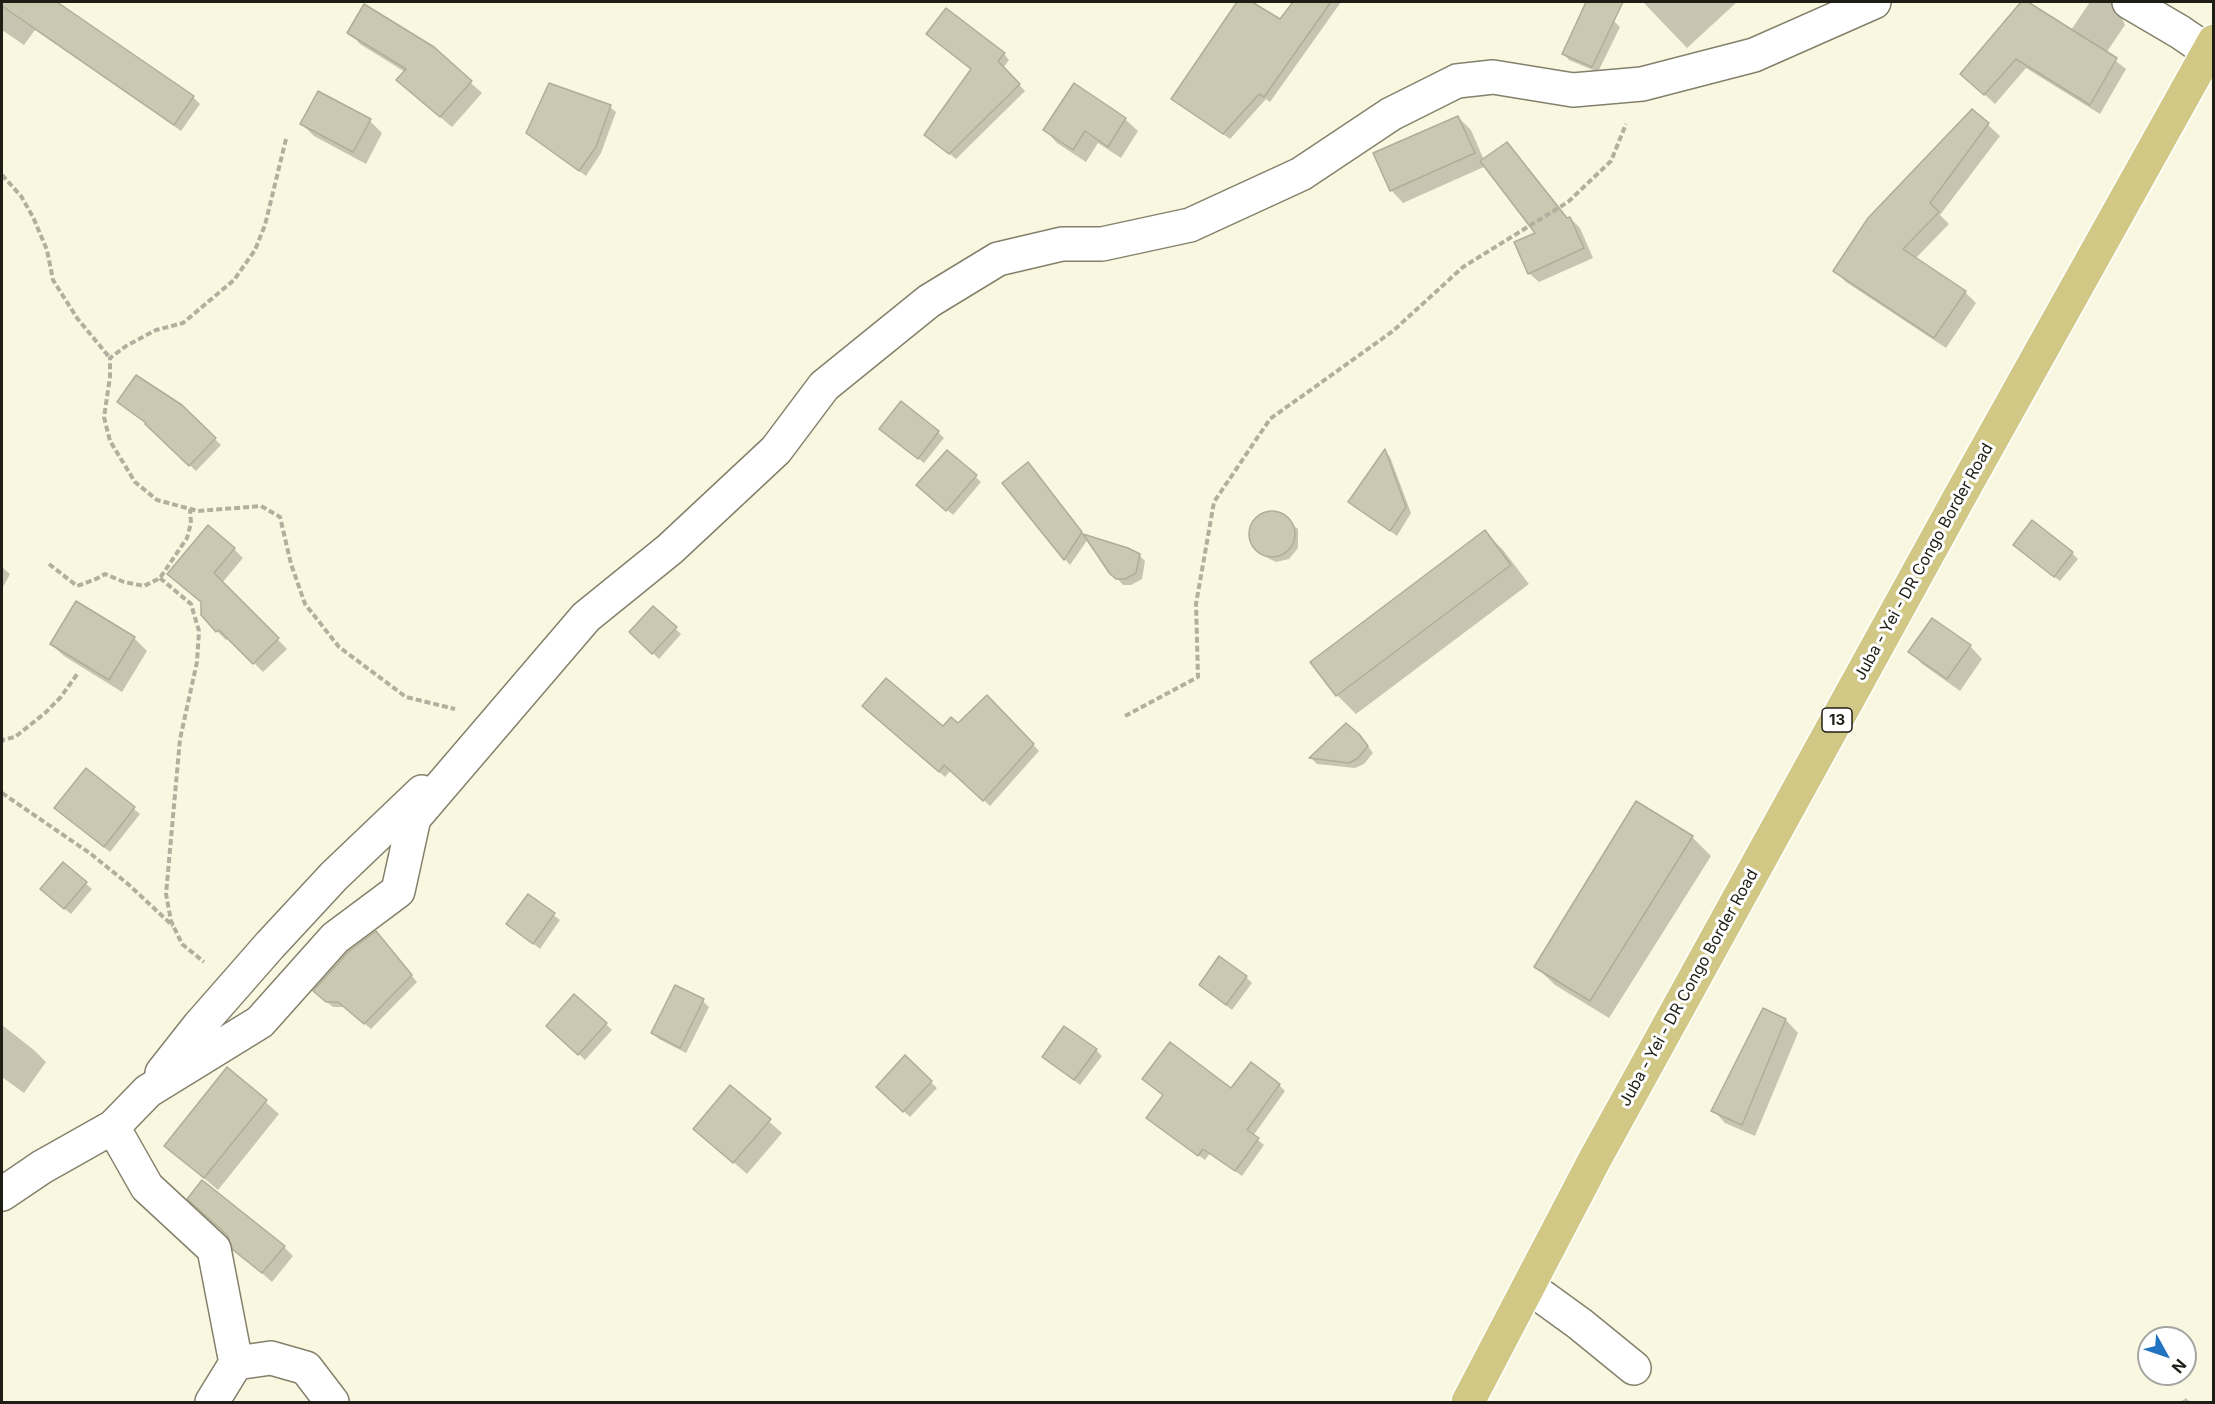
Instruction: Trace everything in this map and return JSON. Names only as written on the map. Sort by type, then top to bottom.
[{"type":"main road","name":"Juba - Yei - DR Congo Border Road","points":[[1468,1402],[1595,1159],[1960,496],[2211,47]]},
{"type":"street","points":[[148,1091],[260,1022],[335,938],[398,891],[414,818],[586,617],[670,549],[776,450],[824,386],[929,301],[998,260],[1062,244],[1101,244],[1190,225],[1301,174],[1391,114],[1457,81],[1493,77],[1573,90],[1642,84],[1754,55],[1874,2]]},
{"type":"street","points":[[2129,2],[2211,47]]},
{"type":"street","points":[[2,1194],[42,1167],[113,1127],[148,1091],[234,986],[334,876],[502,716]]},
{"type":"street","points":[[113,1127],[147,1187],[214,1249],[236,1363],[212,1402]]},
{"type":"street","points":[[1529,1287],[1580,1324],[1634,1368]]},
{"type":"street","points":[[236,1363],[271,1358],[306,1368],[332,1402]]},
{"type":"path","points":[[1125,716],[1198,677],[1196,604],[1214,501],[1270,419],[1392,331],[1463,267],[1568,202],[1611,161],[1642,84]]},
{"type":"path","points":[[110,358],[126,346],[156,330],[183,323],[234,280],[255,250],[265,225],[286,139]]},
{"type":"path","points":[[2,175],[21,196],[33,217],[47,250],[53,280],[77,318],[110,358],[111,377],[104,417],[111,441],[135,482],[157,500],[198,511],[261,507],[280,517],[291,564],[305,604],[339,647],[405,697],[465,711],[502,716]]},
{"type":"path","points":[[49,564],[77,585],[105,574],[134,585],[144,586],[160,578],[187,538],[191,523],[190,509]]},
{"type":"path","points":[[160,578],[191,604],[199,631],[197,662],[180,739],[166,894],[171,921],[182,944],[234,986]]},
{"type":"path","points":[[2,743],[2,740],[15,737],[45,713],[60,698],[78,673]]},
{"type":"path","points":[[2,792],[128,884],[176,929]]},
{"type":"building","points":[[2,2],[57,2],[194,96],[174,125],[2,6]]},
{"type":"building","points":[[1237,2],[1252,2],[1280,19],[1293,2],[1331,2],[1264,97],[1259,94],[1223,134],[1171,99]]},
{"type":"building","points":[[1586,2],[1623,2],[1592,67],[1562,54]]},
{"type":"building","points":[[2021,2],[2028,2],[2117,58],[2090,105],[2016,59],[1984,95],[1960,74]]},
{"type":"building","points":[[364,4],[434,47],[472,81],[440,117],[396,80],[406,69],[347,33]]},
{"type":"building","points":[[946,8],[1005,53],[998,61],[1020,84],[949,154],[924,135],[971,69],[926,34]]},
{"type":"building","points":[[549,83],[611,105],[596,147],[579,171],[526,133]]},
{"type":"building","points":[[1074,83],[1126,118],[1108,147],[1085,131],[1073,150],[1043,130]]},
{"type":"building","points":[[318,91],[371,119],[353,152],[300,124]]},
{"type":"building","points":[[1972,109],[1989,123],[1930,203],[1939,212],[1903,249],[1966,291],[1934,338],[1833,271],[1868,218]]},
{"type":"building","points":[[1458,116],[1475,153],[1390,191],[1373,153]]},
{"type":"building","points":[[1507,142],[1567,218],[1570,217],[1584,248],[1528,274],[1514,242],[1535,233],[1480,161]]},
{"type":"building","points":[[136,375],[182,405],[216,438],[189,466],[146,423],[117,402]]},
{"type":"building","points":[[901,401],[939,431],[918,459],[879,429]]},
{"type":"building","points":[[1385,449],[1406,507],[1390,531],[1348,502]]},
{"type":"building","points":[[947,450],[977,475],[946,511],[916,485]]},
{"type":"building","points":[[1028,462],[1082,532],[1064,560],[1002,483]]},
{"type":"building","points":[[1272,511],[1288,518],[1295,534],[1288,550],[1272,557],[1256,550],[1249,534],[1256,518]]},
{"type":"building","points":[[2032,520],[2073,552],[2054,577],[2013,545]]},
{"type":"building","points":[[208,525],[235,548],[214,573],[279,638],[253,664],[219,630],[216,632],[201,615],[201,602],[167,574]]},
{"type":"building","points":[[1485,530],[1511,565],[1336,696],[1310,662]]},
{"type":"building","points":[[1083,534],[1140,554],[1136,573],[1125,579],[1116,579],[1110,574]]},
{"type":"building","points":[[76,601],[135,637],[109,680],[50,644]]},
{"type":"building","points":[[653,606],[677,627],[652,654],[629,632]]},
{"type":"building","points":[[1932,618],[1971,645],[1947,679],[1908,652]]},
{"type":"building","points":[[886,678],[943,726],[951,717],[958,723],[987,695],[1034,744],[983,801],[944,765],[939,772],[862,706]]},
{"type":"building","points":[[1346,723],[1368,746],[1358,758],[1349,763],[1309,758]]},
{"type":"building","points":[[86,768],[135,807],[104,847],[54,808]]},
{"type":"building","points":[[1636,801],[1693,836],[1590,1001],[1534,967]]},
{"type":"building","points":[[63,862],[87,882],[64,909],[40,889]]},
{"type":"building","points":[[528,894],[555,913],[533,944],[506,924]]},
{"type":"building","points":[[376,931],[412,975],[364,1024],[338,1002],[326,1002],[313,991],[348,952]]},
{"type":"building","points":[[1219,956],[1247,976],[1226,1005],[1199,985]]},
{"type":"building","points":[[675,985],[704,999],[680,1048],[651,1033]]},
{"type":"building","points":[[574,994],[607,1023],[578,1055],[546,1026]]},
{"type":"building","points":[[1763,1008],[1786,1019],[1742,1125],[1711,1111]]},
{"type":"building","points":[[1064,1026],[1097,1049],[1074,1080],[1042,1057]]},
{"type":"building","points":[[1170,1042],[1231,1088],[1251,1062],[1280,1084],[1247,1130],[1259,1138],[1235,1171],[1203,1149],[1198,1156],[1146,1118],[1163,1095],[1142,1079]]},
{"type":"building","points":[[905,1055],[932,1081],[903,1112],[876,1087]]},
{"type":"building","points":[[227,1067],[267,1100],[204,1178],[164,1146]]},
{"type":"building","points":[[730,1085],[771,1119],[733,1163],[693,1129]]},
{"type":"building","points":[[202,1180],[285,1246],[262,1273],[233,1250],[227,1235],[187,1199]]}]
